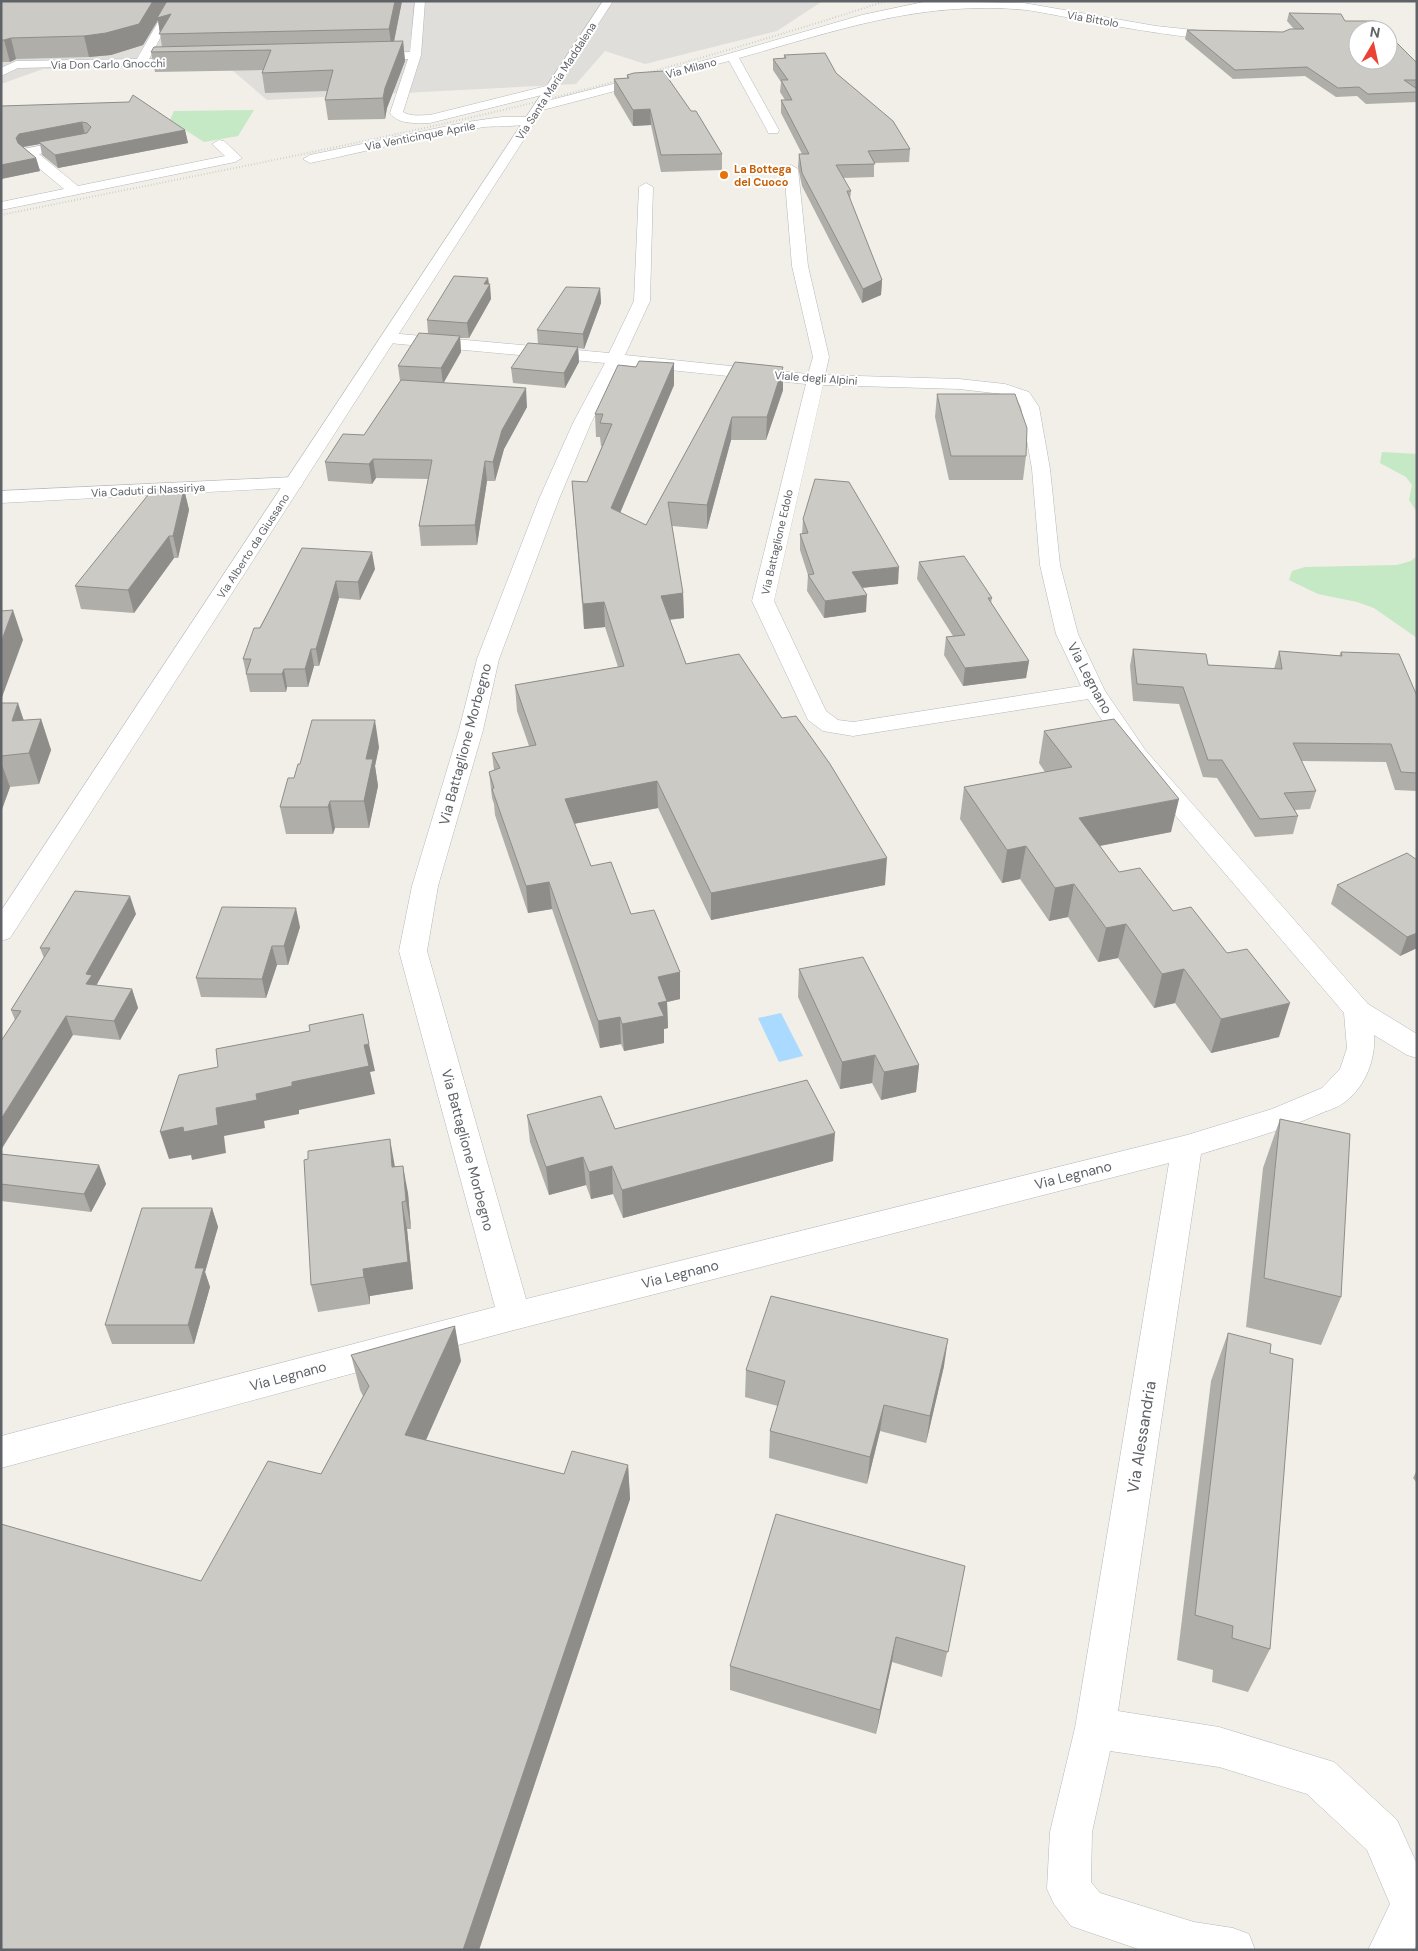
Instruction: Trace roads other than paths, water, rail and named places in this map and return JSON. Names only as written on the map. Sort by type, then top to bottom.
[{"type":"street","points":[[141,63],[174,1]]},
{"type":"street","points":[[420,1],[415,55],[396,113],[400,117],[430,119],[550,89]]},
{"type":"street","name":"Via Santa Maria Maddalena","points":[[505,161],[608,1]]},
{"type":"street","name":"Via Bittolo","points":[[733,57],[886,11],[916,5],[956,2],[1006,4],[1162,31],[1232,36]]},
{"type":"street","points":[[356,57],[415,55]]},
{"type":"street","name":"Via Milano","points":[[539,107],[733,57],[773,130]]},
{"type":"street","name":"Via Don Carlo Gnocchi","points":[[1,73],[16,65],[200,62]]},
{"type":"street","name":"Via Venticinque Aprile","points":[[310,159],[467,126],[502,121],[530,121]]},
{"type":"street","points":[[75,191],[28,152],[85,141]]},
{"type":"street","points":[[1,206],[235,158],[219,144]]},
{"type":"street","name":"Via Alberto da Giussano","points":[[1,932],[505,161]]},
{"type":"street","name":"Via Battaglione Edolo","points":[[791,169],[800,266],[821,357],[763,601],[816,714],[831,726],[853,728],[1094,691]]},
{"type":"street","name":"Via Battaglione Morbegno","points":[[514,1316],[414,951],[425,886],[470,730],[488,659],[549,499],[582,423],[642,301],[646,187]]},
{"type":"street","name":"Viale degli Alpini","points":[[389,338],[816,380],[959,384],[1005,389]]},
{"type":"street","name":"Via Legnano","points":[[1,1452],[514,1316],[1187,1147],[1283,1117],[1332,1096],[1353,1074],[1361,1048],[1358,1011],[1137,756],[1094,691],[1067,634],[1050,566],[1040,470],[1030,407],[1023,396],[1005,389]]},
{"type":"street","name":"Via Caduti di Nassiriya","points":[[1,497],[294,483]]},
{"type":"street","points":[[1358,1011],[1417,1048]]},
{"type":"street","name":"Via Alessandria","points":[[1187,1147],[1095,1728],[1071,1832],[1068,1889],[1086,1911],[1194,1944],[1233,1950]]},
{"type":"street","points":[[1095,1728],[1219,1747],[1319,1777],[1382,1835],[1413,1905],[1390,1950]]},
{"type":"water","points":[[781,1013],[803,1056],[779,1062],[758,1018]]},
{"type":"railway","points":[[1,215],[315,151],[503,110],[600,86],[696,59],[886,1]]},
{"type":"place","name":"La Bottega del Cuoco","points":[[724,175]]}]
